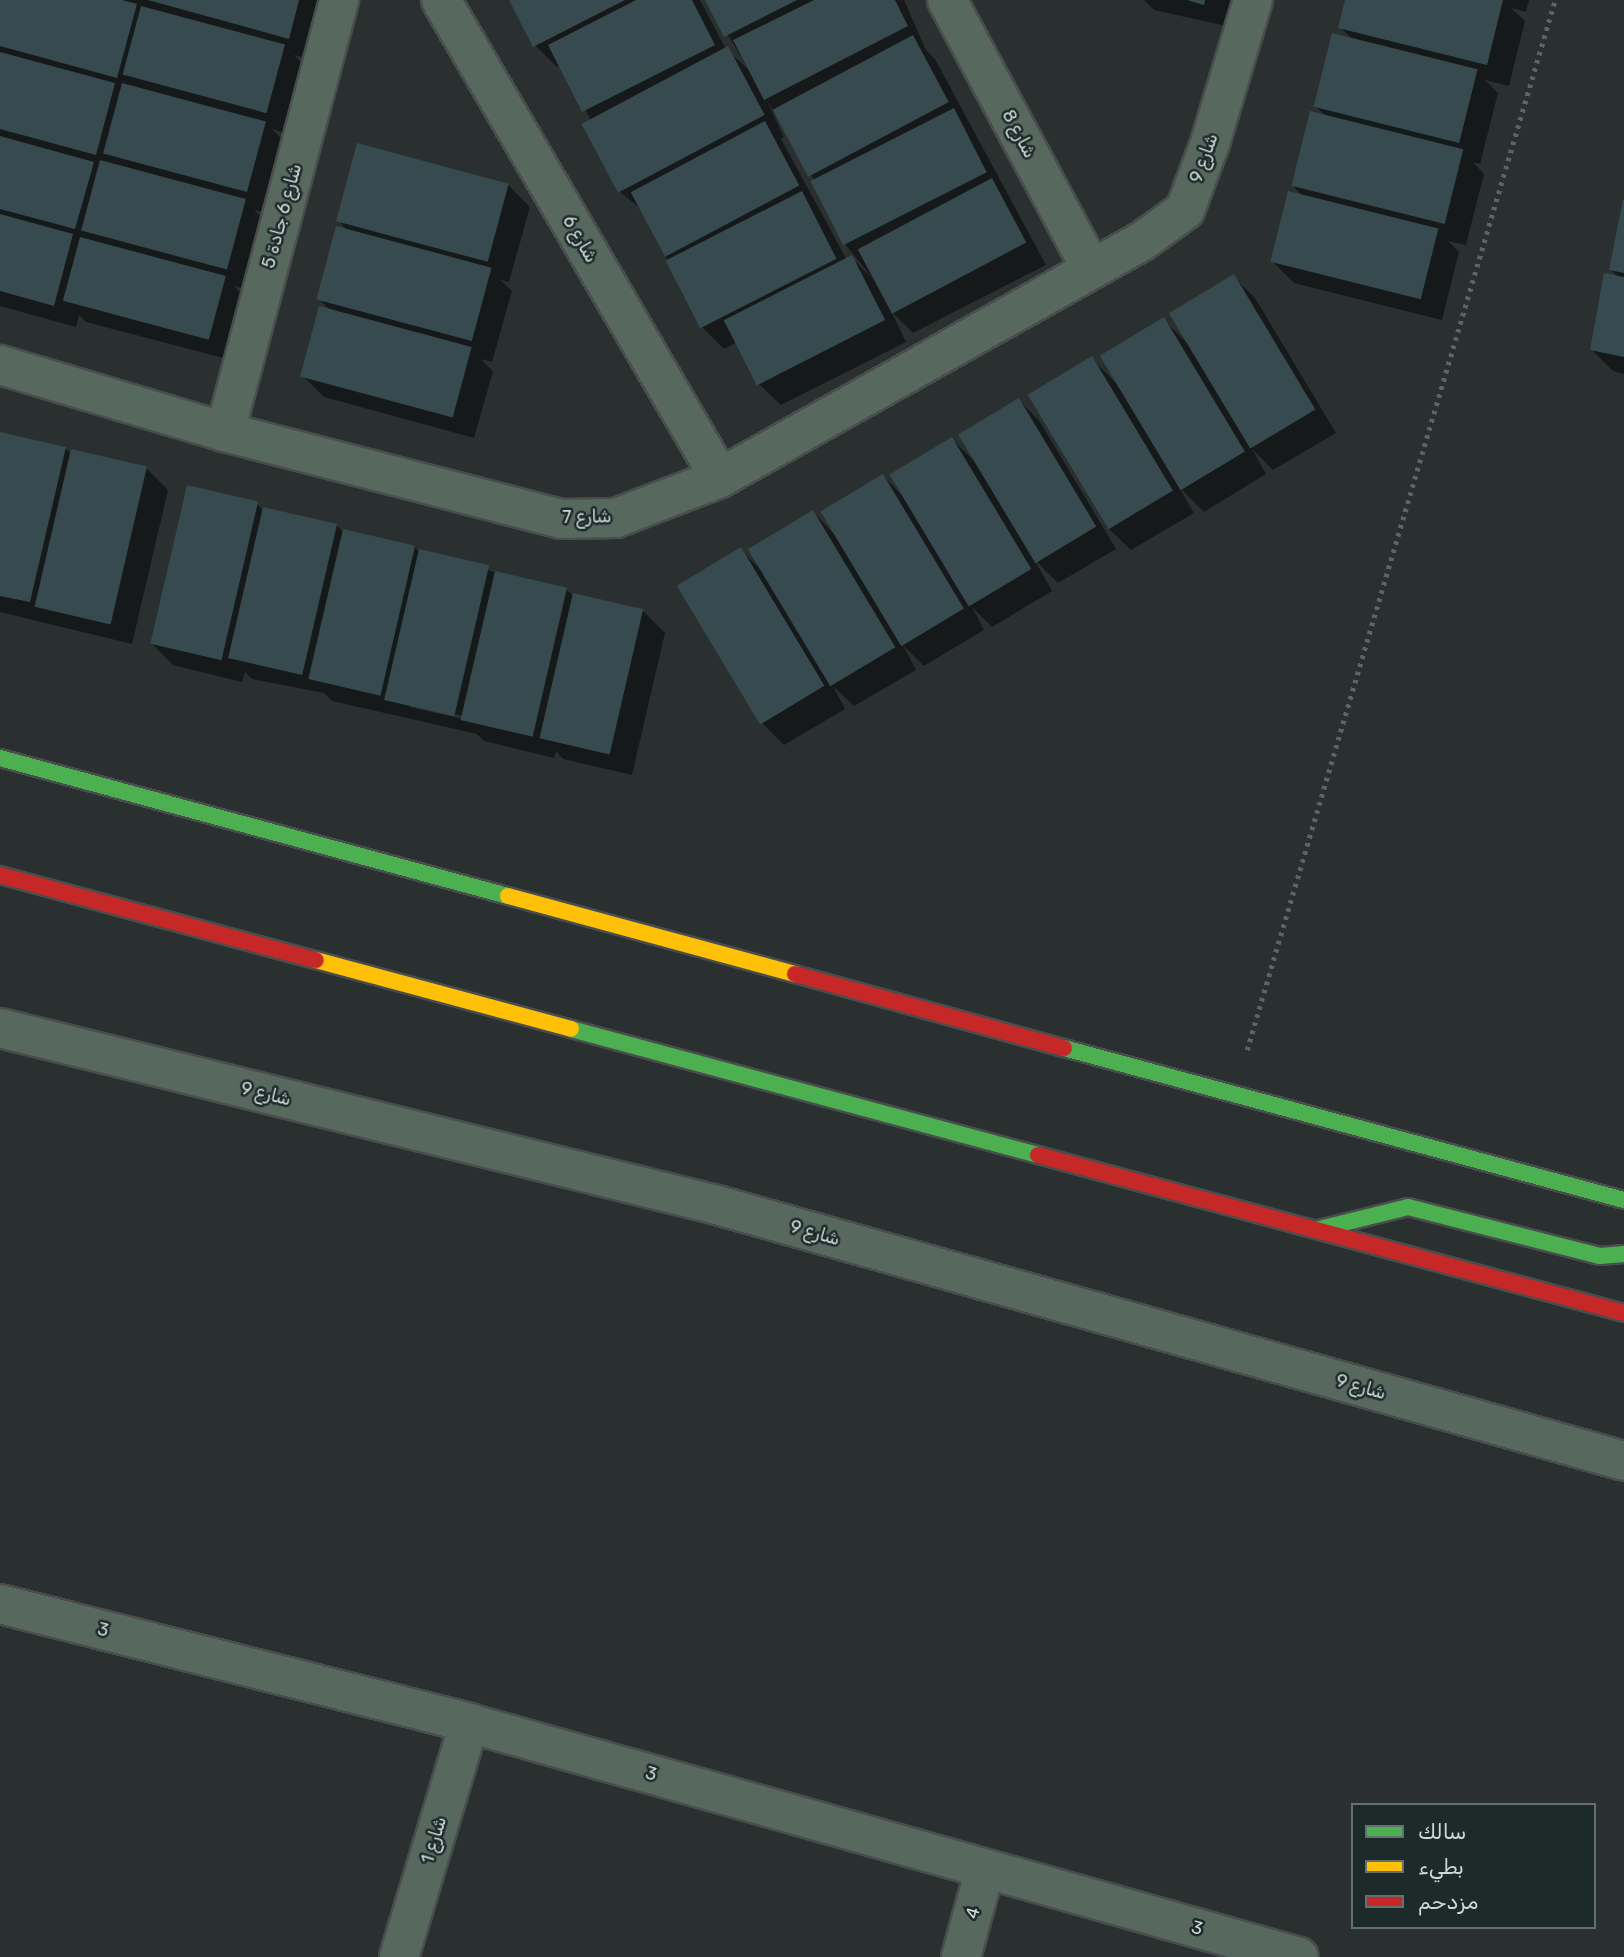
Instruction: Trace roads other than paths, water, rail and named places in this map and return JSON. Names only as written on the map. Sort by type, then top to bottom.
[{"type":"street","name":"شارع 6 جادة 5","points":[[225,432],[339,0]]},
{"type":"street","name":"شارع 6","points":[[441,0],[720,478]]},
{"type":"street","name":"شارع 8","points":[[947,0],[1091,269]]},
{"type":"street","name":"شارع 9","points":[[1091,269],[1141,242],[1185,210],[1210,143],[1253,0]]},
{"type":"street","name":"شارع 7","points":[[0,365],[225,432],[561,519],[616,518],[720,478],[1091,269]]},
{"type":"street","points":[[0,758],[1624,1199]]},
{"type":"street","points":[[0,875],[1624,1313]]},
{"type":"street","name":"شارع 9","points":[[0,1028],[717,1205],[1624,1461]]},
{"type":"street","points":[[1317,1230],[1408,1207],[1601,1256],[1624,1254]]},
{"type":"street","name":"3","points":[[0,1604],[469,1723],[1299,1957]]},
{"type":"street","name":"شارع 1","points":[[399,1957],[469,1723]]},
{"type":"street","name":"4","points":[[961,1957],[985,1869]]}]
